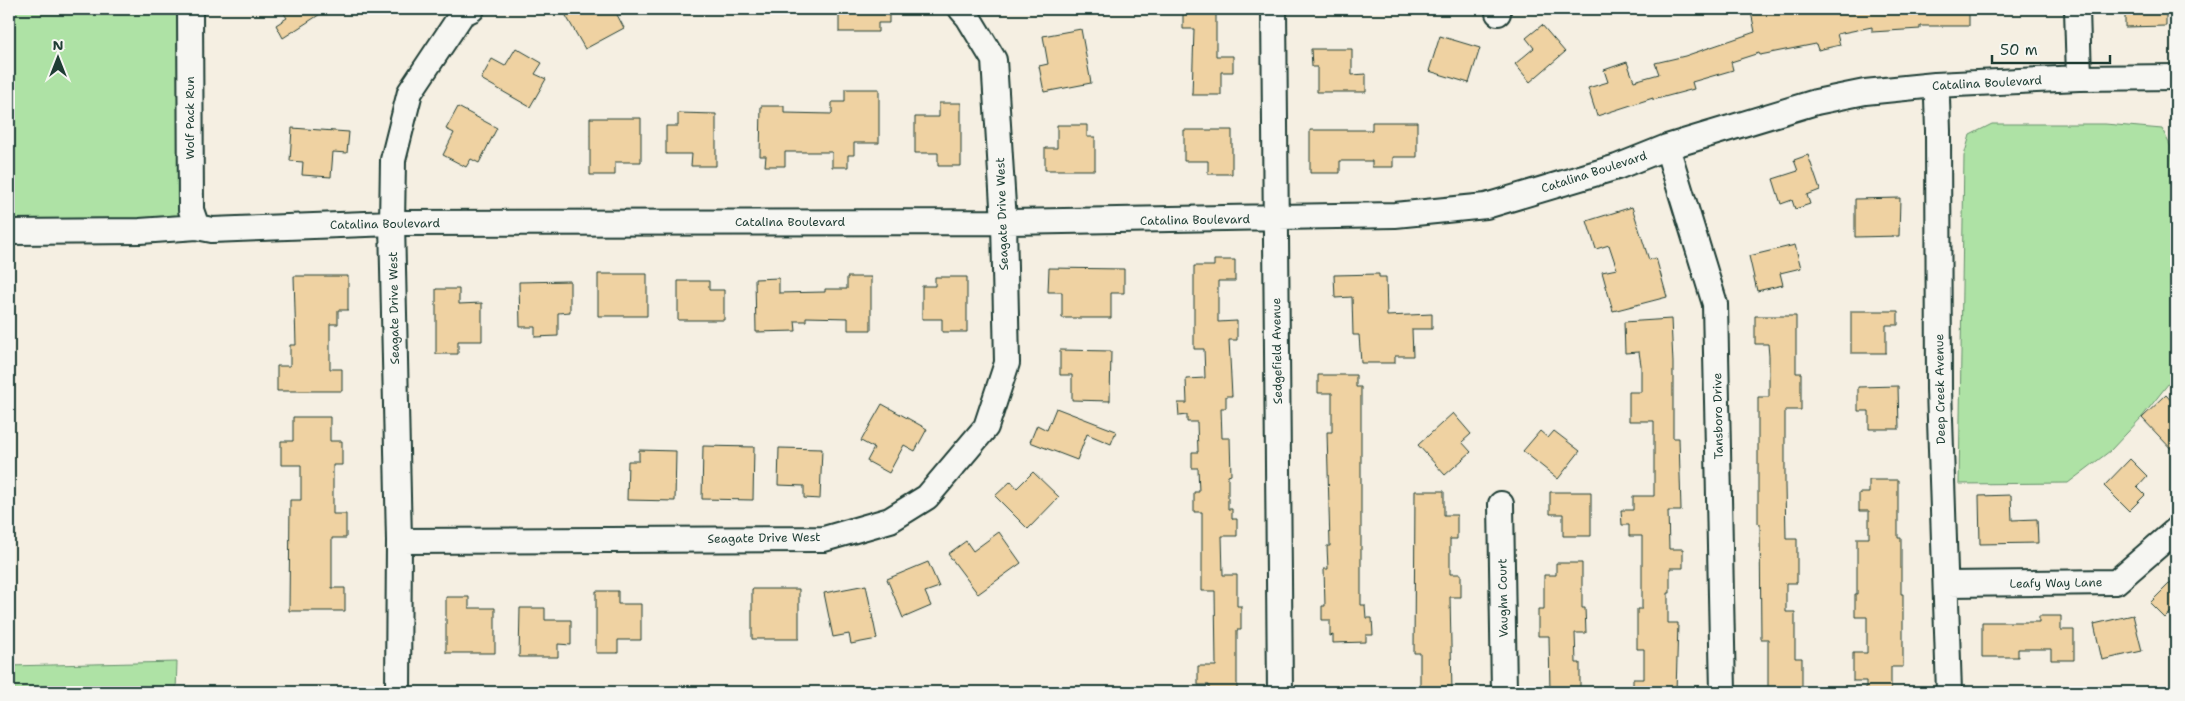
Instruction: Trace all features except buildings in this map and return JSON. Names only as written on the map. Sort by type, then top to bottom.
[{"type":"street","name":"Wolf Pack Run","points":[[190,9],[191,210],[197,227]]},
{"type":"street","name":"Seagate Drive West","points":[[399,541],[824,538],[890,520],[926,497],[986,427],[1007,363],[1004,222],[994,60],[968,17],[961,9]]},
{"type":"street","name":"Sedgefield Avenue","points":[[1274,9],[1280,692]]},
{"type":"street","points":[[2077,9],[2079,78]]},
{"type":"street","name":"Seagate Drive West","points":[[398,692],[399,541],[392,223],[393,160],[410,92],[464,10]]},
{"type":"street","name":"Catalina Boulevard","points":[[9,232],[140,231],[197,227],[212,230],[392,223],[1004,222],[1396,215],[1486,206],[1617,167],[1667,147],[1816,102],[1865,92],[1935,85],[2079,78],[2176,77]]},
{"type":"street","name":"Deep Creek Avenue","points":[[1935,85],[1938,130],[1939,389],[1950,692]]},
{"type":"street","name":"Tansboro Drive","points":[[1667,147],[1715,304],[1723,692]]},
{"type":"street","name":"Vaughn Court","points":[[1501,504],[1504,692]]},
{"type":"street","name":"Leafy Way Lane","points":[[1947,584],[2116,582],[2176,530]]},
{"type":"green space","points":[[9,9],[182,9],[186,220],[9,235]]},
{"type":"green space","points":[[1992,124],[2105,124],[2162,129],[2171,147],[2176,176],[2176,374],[2142,417],[2110,451],[2068,483],[1959,484],[1964,156],[1970,135]]},
{"type":"green space","points":[[177,662],[176,692],[9,692],[9,666]]}]
